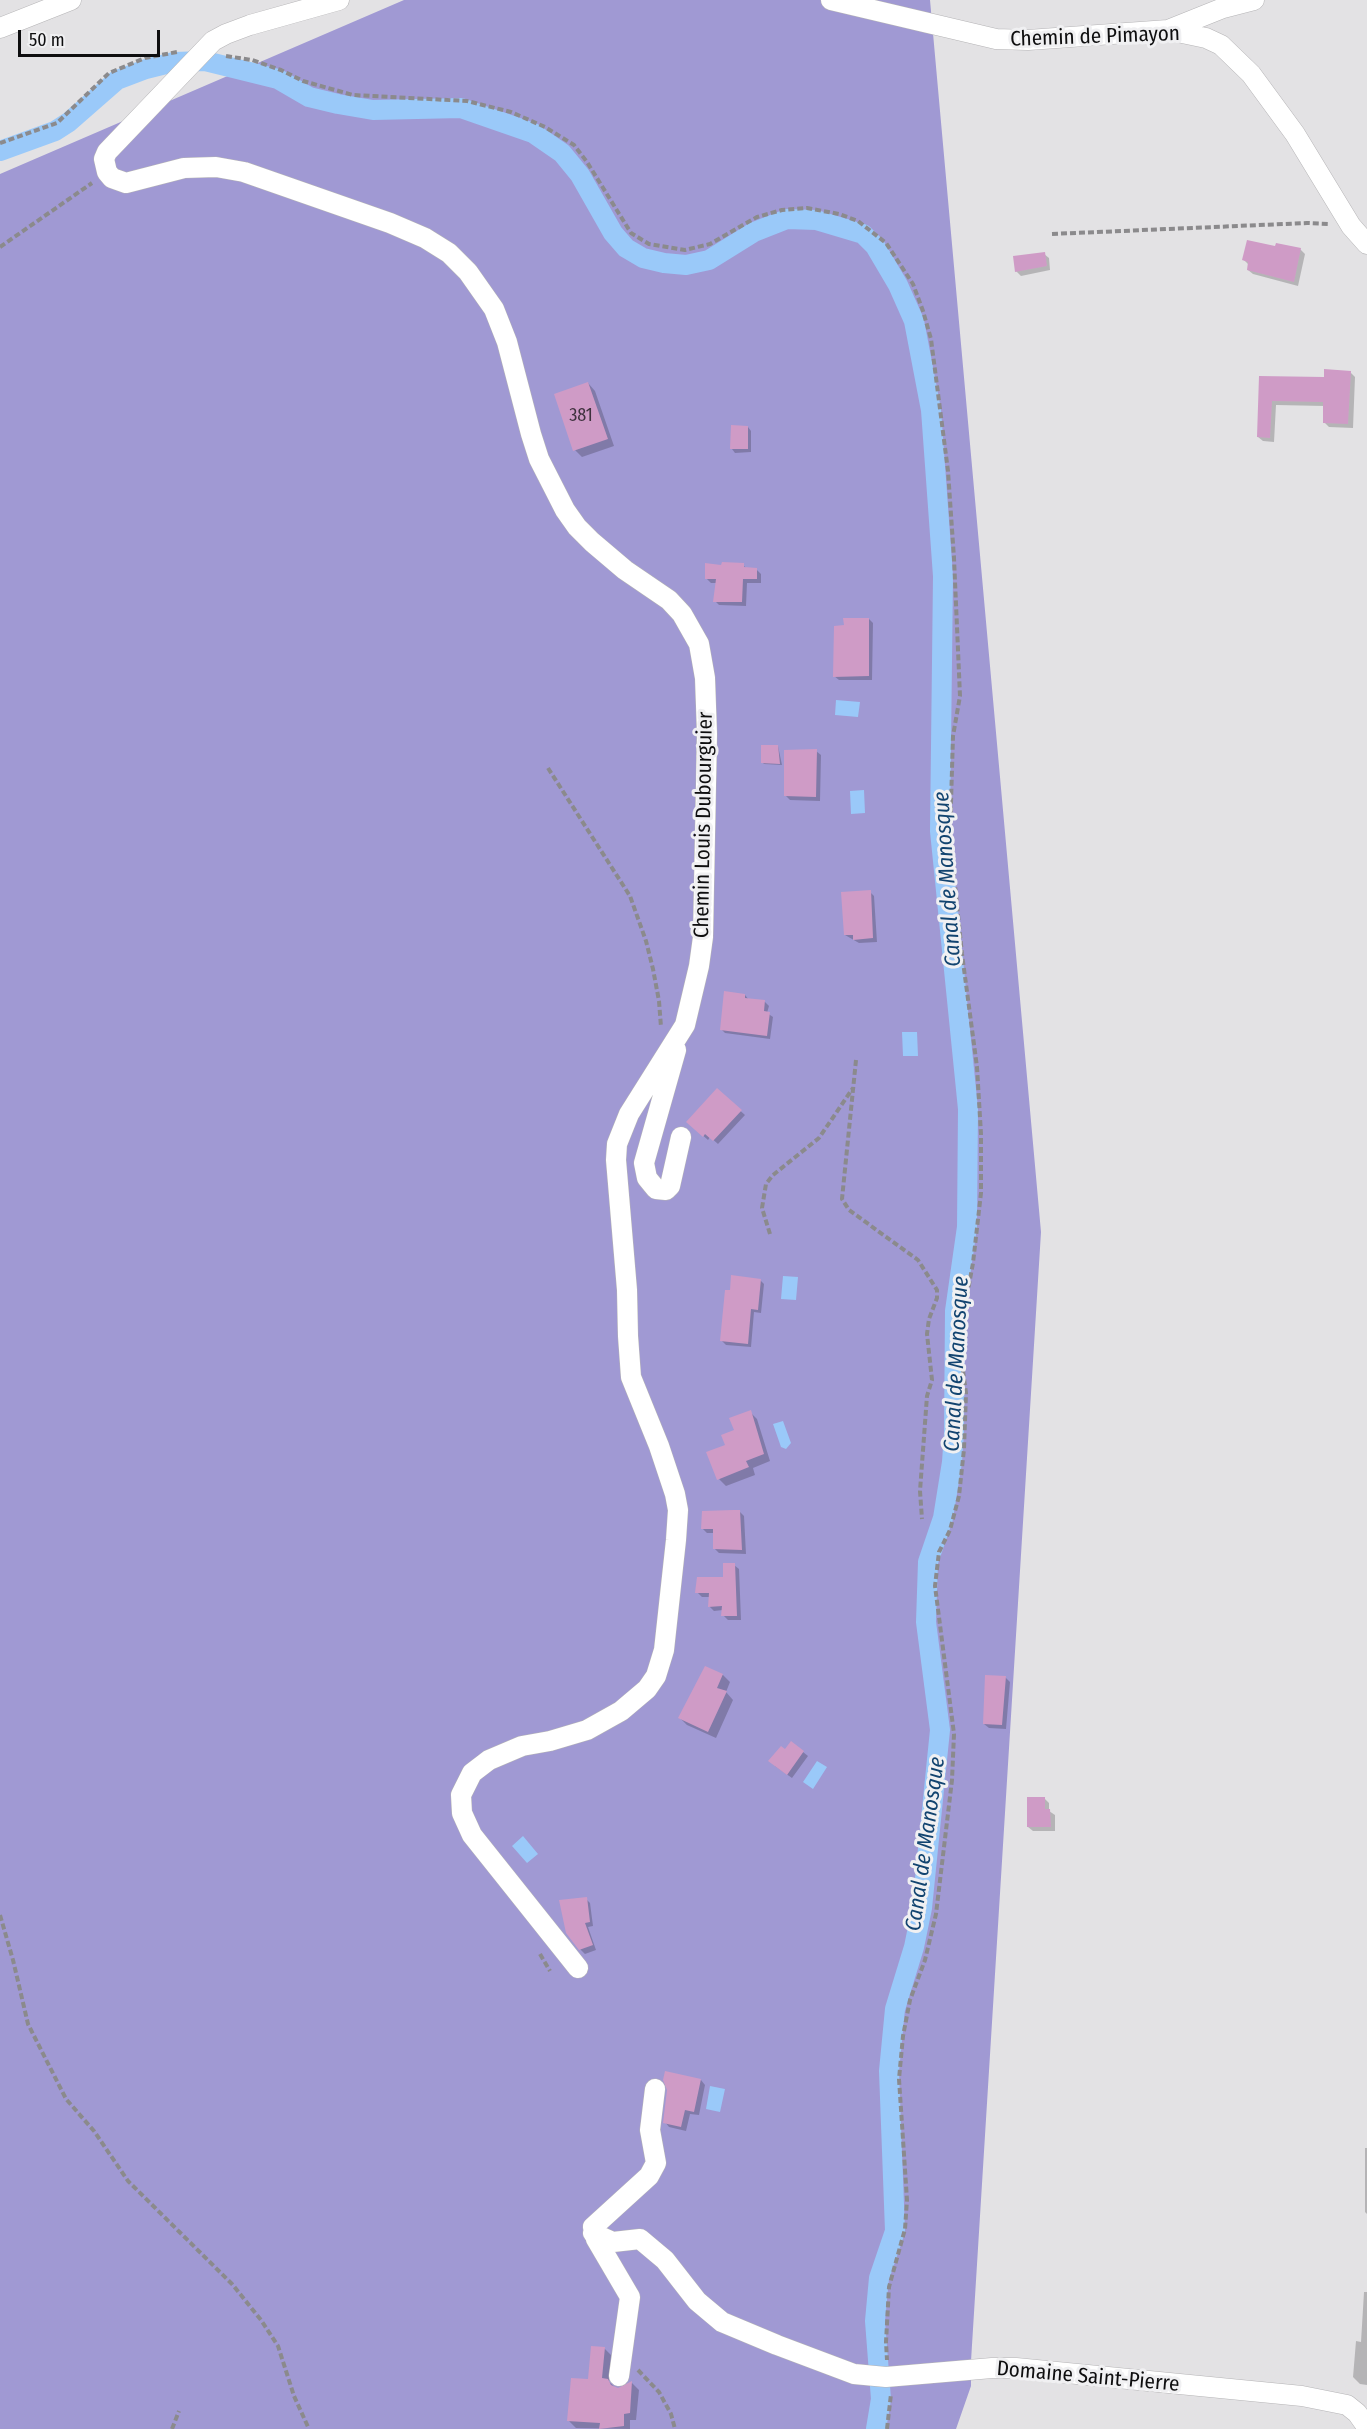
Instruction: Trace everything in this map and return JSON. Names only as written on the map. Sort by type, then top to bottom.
[{"type":"street","points":[[0,28],[71,0]]},
{"type":"street","points":[[107,172],[104,159],[107,152],[201,52],[225,34],[339,0]]},
{"type":"street","name":"Chemin de Pimayon","points":[[831,0],[996,39],[1028,40],[1168,30],[1221,45],[1241,63],[1285,119],[1351,226],[1367,244]]},
{"type":"street","points":[[1168,30],[1223,8],[1254,0]]},
{"type":"street","name":"Chemin Louis Dubourguier","points":[[107,172],[112,178],[126,183],[172,170],[203,166],[262,177],[390,223],[441,247],[460,263],[494,309],[507,342],[539,459],[565,510],[577,528],[612,560],[669,600],[689,623],[699,644],[705,678],[707,734],[703,937],[690,1010],[668,1054],[622,1127],[617,1144],[616,1160],[627,1290],[631,1377],[665,1462],[678,1510],[660,1663],[656,1676],[647,1689],[637,1700],[621,1711],[587,1730],[550,1741],[522,1746],[489,1760],[472,1773],[461,1796],[462,1814],[472,1835],[578,1968]]},
{"type":"street","points":[[679,1035],[672,1070],[644,1163],[644,1171],[650,1184],[660,1191],[666,1190],[672,1181],[681,1137]]},
{"type":"street","points":[[619,2376],[630,2297],[593,2233],[593,2227],[649,2176],[656,2163],[650,2130],[655,2089]]},
{"type":"street","name":"Domaine Saint-Pierre","points":[[593,2233],[610,2241],[635,2238],[646,2243],[665,2260],[697,2301],[722,2322],[828,2366],[866,2377],[1016,2368],[1302,2396],[1347,2405],[1357,2412],[1367,2427]]},
{"type":"path","points":[[0,143],[57,123],[109,74],[145,58],[182,51],[201,52],[252,60],[281,69],[303,81],[353,95],[467,101],[520,116],[545,127],[574,145],[631,233],[649,244],[685,250],[710,244],[757,217],[782,210],[807,208],[838,214],[858,222],[886,243],[913,284],[931,339],[948,471],[960,696],[952,746],[950,836],[977,1067],[981,1134],[981,1193],[973,1263],[963,1317],[961,1356],[966,1393],[964,1449],[959,1496],[950,1530],[939,1552],[935,1586],[954,1734],[952,1780],[936,1914],[925,1960],[910,2000],[903,2036],[899,2079],[907,2200],[905,2229],[889,2287],[887,2305],[885,2342],[891,2397],[887,2429]]},
{"type":"path","points":[[0,247],[107,172]]},
{"type":"path","points":[[1052,234],[1306,223],[1351,226]]},
{"type":"path","points":[[548,768],[630,896],[653,969],[661,1030],[668,1054]]},
{"type":"path","points":[[856,1060],[842,1199],[849,1210],[918,1260],[937,1290],[927,1334],[932,1380],[927,1396],[920,1491],[922,1520]]},
{"type":"path","points":[[770,1234],[762,1208],[766,1184],[773,1175],[819,1138],[854,1087]]},
{"type":"path","points":[[0,1915],[28,2024],[66,2098],[94,2131],[128,2181],[232,2284],[261,2320],[278,2346],[294,2396],[309,2429]]},
{"type":"path","points":[[624,2342],[630,2359],[659,2392],[671,2415],[675,2429]]},
{"type":"path","points":[[172,2429],[179,2410]]},
{"type":"shaded area","points":[[404,0],[930,0],[1041,1232],[971,2386],[956,2429],[0,2429],[0,174]]},
{"type":"water","points":[[836,700],[860,702],[858,717],[835,715]]},
{"type":"water","points":[[864,790],[865,813],[851,814],[850,791]]},
{"type":"water","points":[[902,1032],[917,1032],[918,1056],[903,1056]]},
{"type":"water","points":[[783,1276],[798,1277],[796,1300],[781,1299]]},
{"type":"water","points":[[783,1421],[791,1443],[786,1449],[781,1447],[773,1424]]},
{"type":"water","points":[[817,1761],[827,1767],[813,1789],[803,1782]]},
{"type":"water","points":[[523,1836],[538,1854],[527,1863],[512,1846]]},
{"type":"water","points":[[710,2086],[725,2089],[720,2112],[706,2109]]},
{"type":"building","points":[[1247,240],[1275,246],[1276,243],[1301,248],[1294,282],[1247,270],[1248,262],[1242,260]]},
{"type":"building","points":[[1045,252],[1047,266],[1015,272],[1013,256]]},
{"type":"building","points":[[1324,369],[1351,371],[1348,424],[1323,423],[1323,402],[1272,401],[1270,438],[1257,437],[1259,376],[1324,377]]},
{"type":"building","points":[[588,382],[608,439],[573,451],[554,394]]},
{"type":"building","points":[[731,425],[748,426],[748,449],[730,449]]},
{"type":"building","points":[[722,562],[744,563],[744,567],[757,568],[757,579],[743,579],[742,602],[713,602],[716,579],[705,579],[705,563],[721,565]]},
{"type":"building","points":[[843,618],[869,618],[869,676],[833,677],[834,626],[844,625]]},
{"type":"building","points":[[761,745],[778,745],[780,764],[761,763]]},
{"type":"building","points":[[817,749],[816,797],[784,796],[784,750]]},
{"type":"building","points":[[871,890],[873,938],[853,940],[853,935],[844,935],[841,892]]},
{"type":"building","points":[[724,991],[745,994],[745,998],[765,1000],[764,1011],[770,1012],[767,1036],[720,1030]]},
{"type":"building","points":[[717,1088],[742,1110],[713,1141],[705,1134],[703,1137],[686,1122]]},
{"type":"building","points":[[731,1275],[761,1279],[758,1310],[751,1309],[748,1344],[720,1341],[725,1290],[730,1290]]},
{"type":"building","points":[[751,1410],[764,1454],[746,1461],[749,1467],[717,1480],[706,1452],[725,1445],[721,1435],[734,1430],[729,1418]]},
{"type":"building","points":[[740,1510],[742,1550],[713,1549],[713,1529],[701,1529],[702,1511]]},
{"type":"building","points":[[723,1563],[735,1563],[737,1616],[721,1616],[722,1606],[708,1607],[709,1593],[695,1593],[697,1577],[723,1577]]},
{"type":"building","points":[[705,1666],[723,1674],[717,1688],[727,1691],[708,1732],[678,1718]]},
{"type":"building","points":[[985,1675],[1006,1676],[1002,1725],[983,1724]]},
{"type":"building","points":[[791,1741],[804,1751],[787,1775],[768,1761],[781,1746],[785,1749]]},
{"type":"building","points":[[1027,1797],[1045,1797],[1045,1809],[1050,1809],[1051,1827],[1027,1827]]},
{"type":"building","points":[[587,1897],[590,1922],[585,1923],[593,1945],[579,1950],[566,1933],[559,1900]]},
{"type":"building","points":[[665,2071],[701,2079],[694,2112],[685,2110],[681,2127],[663,2123],[667,2090],[663,2080]]},
{"type":"building","points":[[591,2346],[605,2347],[602,2378],[608,2379],[611,2385],[618,2388],[632,2381],[630,2413],[624,2414],[624,2426],[599,2429],[600,2423],[567,2421],[571,2378],[588,2379]]},
{"type":"waterway","name":"Canal de Manosque","points":[[0,151],[55,131],[69,122],[117,80],[174,62],[205,61],[278,79],[309,97],[373,110],[461,108],[533,133],[562,153],[580,175],[613,233],[626,248],[643,258],[686,265],[709,260],[754,232],[787,219],[816,220],[863,234],[875,246],[898,285],[914,321],[931,410],[943,576],[940,831],[968,1109],[967,1227],[955,1311],[952,1462],[943,1518],[928,1562],[926,1622],[940,1730],[922,1908],[914,1947],[895,2009],[889,2071],[895,2231],[879,2278],[875,2321],[881,2399],[876,2429]]}]
